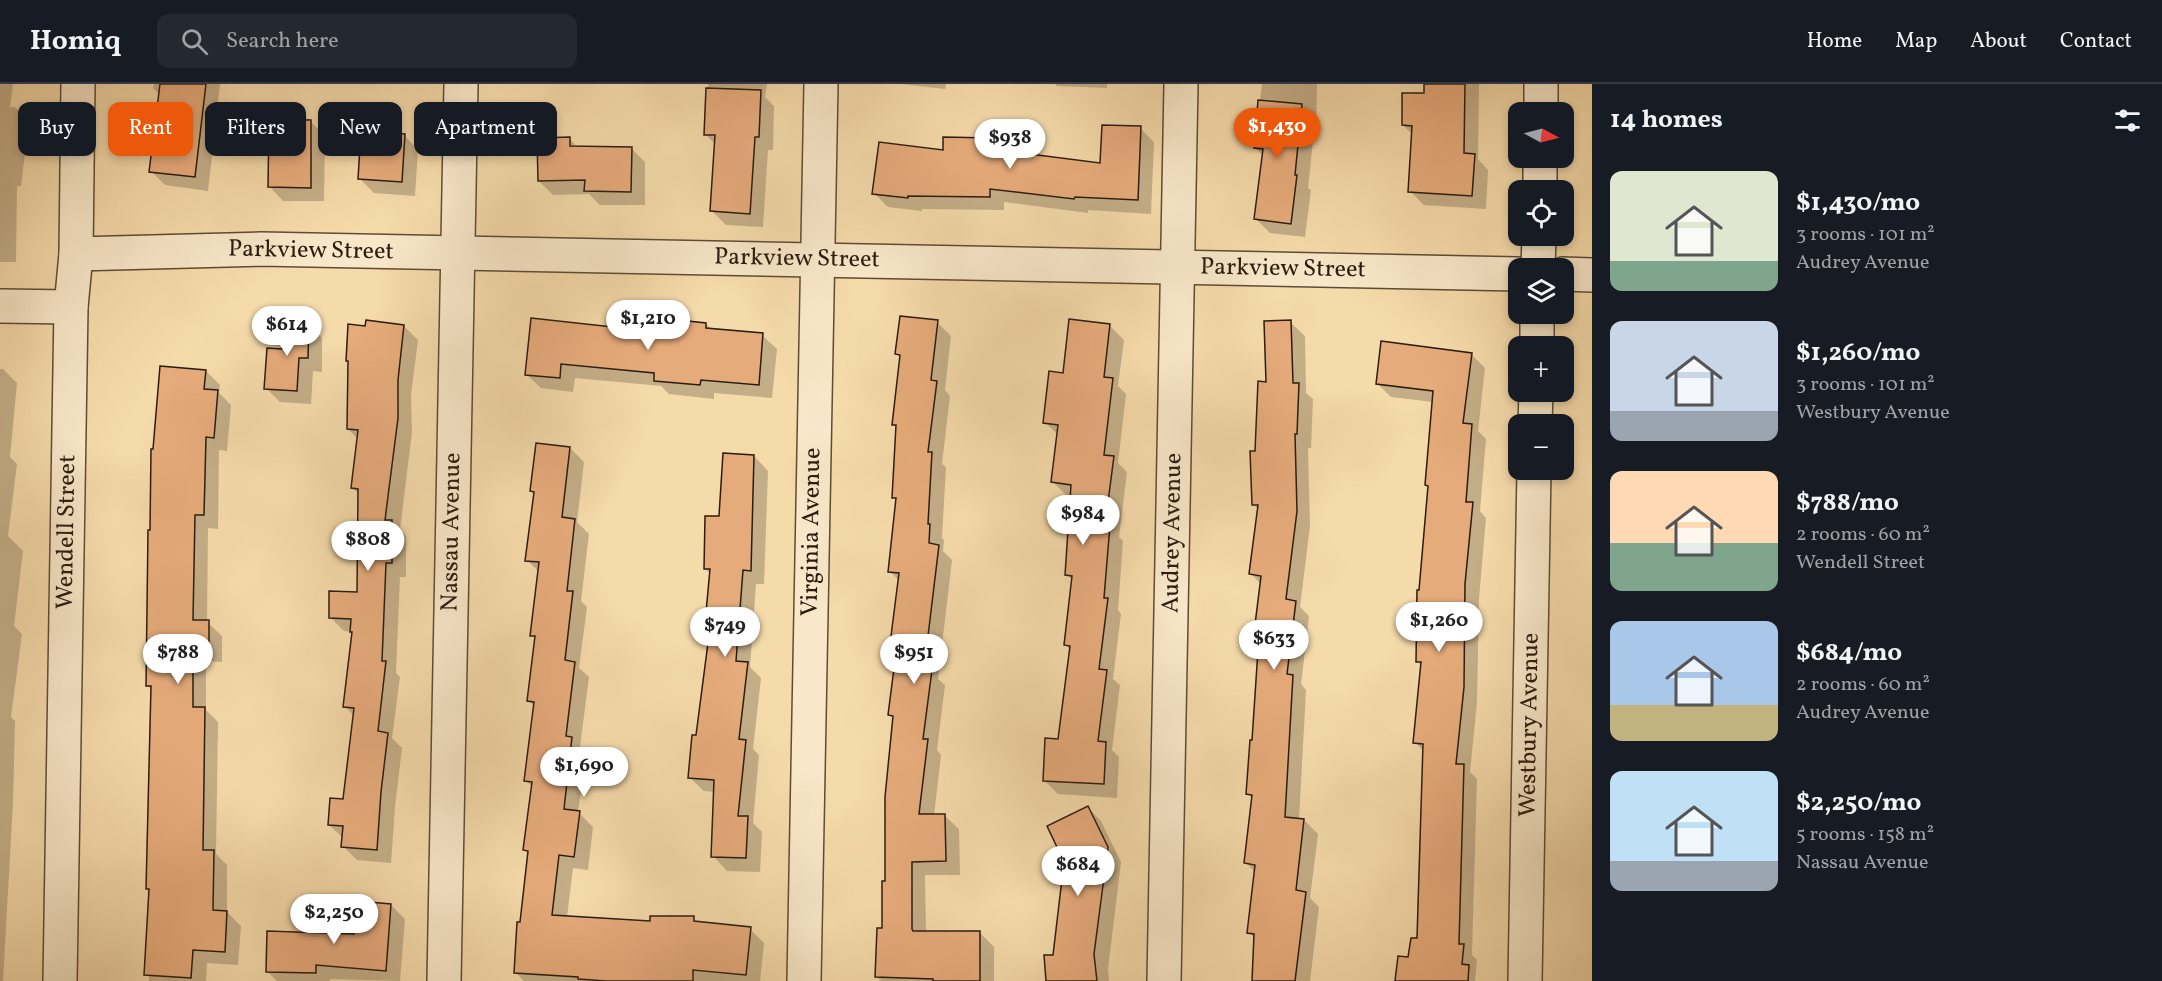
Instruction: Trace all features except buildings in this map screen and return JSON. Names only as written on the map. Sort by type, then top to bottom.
[{"type":"street","name":"Wendell Street","points":[[60,981],[71,307],[76,254],[78,84]]},
{"type":"street","name":"Nassau Avenue","points":[[444,981],[460,84]]},
{"type":"street","name":"Virginia Avenue","points":[[804,981],[820,84]]},
{"type":"street","name":"Audrey Avenue","points":[[1164,981],[1181,84]]},
{"type":"street","points":[[1541,84],[1541,102]]},
{"type":"street","name":"Parkview Street","points":[[76,254],[261,249],[1508,274]]},
{"type":"street","points":[[1574,274],[1592,275]]},
{"type":"street","points":[[0,306],[71,307]]},
{"type":"street","name":"Westbury Avenue","points":[[1525,981],[1534,480]]}]
